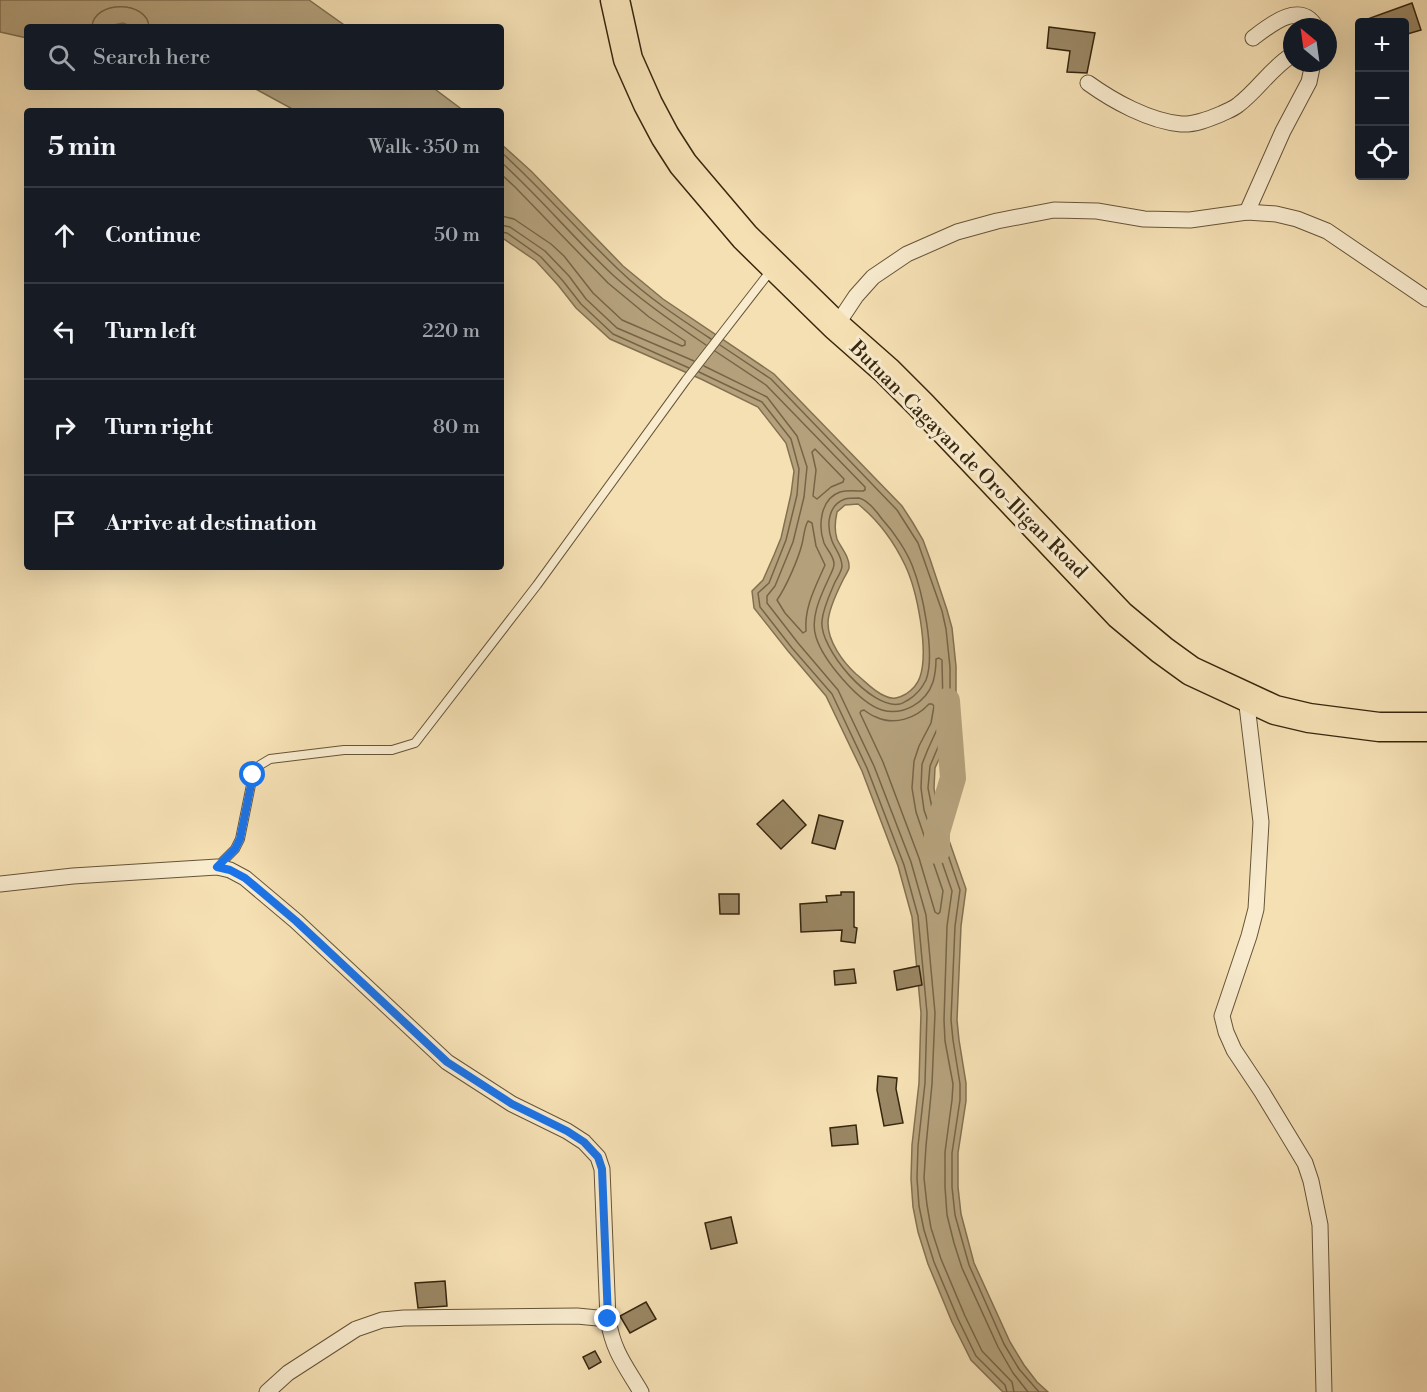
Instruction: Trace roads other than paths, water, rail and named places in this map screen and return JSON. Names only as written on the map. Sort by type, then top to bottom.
[{"type":"highway","name":"Butuan-Cagayan de Oro-Iligan Road","points":[[615,0],[628,59],[648,104],[664,136],[714,202],[745,237],[921,405],[1120,615],[1191,671],[1275,710],[1309,718],[1379,727],[1427,727]]},
{"type":"street","points":[[1253,38],[1286,15],[1300,14],[1310,18]]},
{"type":"street","points":[[1088,83],[1130,108],[1150,116],[1181,124],[1192,123],[1213,118],[1236,107],[1283,61]]},
{"type":"street","points":[[1247,212],[1311,72]]},
{"type":"street","points":[[836,326],[856,296],[873,277],[907,254],[957,232],[997,221],[1054,210],[1097,211],[1144,219],[1190,220],[1247,212],[1276,214],[1298,219],[1327,231],[1427,299]]},
{"type":"street","points":[[1246,697],[1261,822],[1256,909],[1222,1016],[1234,1050],[1305,1163],[1311,1181],[1320,1226],[1324,1392]]},
{"type":"street","points":[[0,884],[74,876],[217,867],[230,870],[245,878],[296,921],[447,1062],[512,1104],[584,1142],[598,1157],[602,1169],[610,1335],[618,1354],[641,1392]]},
{"type":"street","points":[[267,1392],[288,1373],[337,1341],[357,1329],[382,1320],[577,1316],[608,1319]]},
{"type":"lane","points":[[217,867],[235,849],[240,839],[253,775],[260,765],[270,759],[344,750],[392,750],[415,743],[537,585],[686,380],[775,266]]},
{"type":"water","points":[[0,0],[309,0],[343,24],[24,24],[24,37],[0,32]]},
{"type":"water","points":[[258,90],[436,90],[460,108],[290,108]]},
{"type":"water","points":[[504,147],[531,171],[623,266],[663,299],[774,374],[902,506],[923,540],[952,628],[956,666],[956,710],[952,730],[935,768],[934,788],[937,806],[966,889],[961,926],[957,1020],[966,1083],[966,1101],[958,1153],[961,1214],[974,1263],[1010,1342],[1024,1365],[1048,1392],[1003,1392],[971,1360],[952,1322],[928,1264],[918,1232],[911,1179],[912,1145],[919,1083],[921,1013],[912,917],[898,866],[862,771],[826,696],[754,608],[752,591],[763,580],[781,538],[791,494],[794,471],[786,443],[758,407],[610,339],[576,308],[536,261],[504,239]],"holes":[[[858,504],[885,532],[905,565],[914,589],[920,620],[923,652],[920,677],[910,690],[896,698],[877,692],[841,658],[831,637],[828,623],[831,607],[849,568],[847,556],[836,536],[837,512],[845,505]]]},
{"type":"waterway","points":[[937,851],[937,832],[953,778],[947,701]]}]
